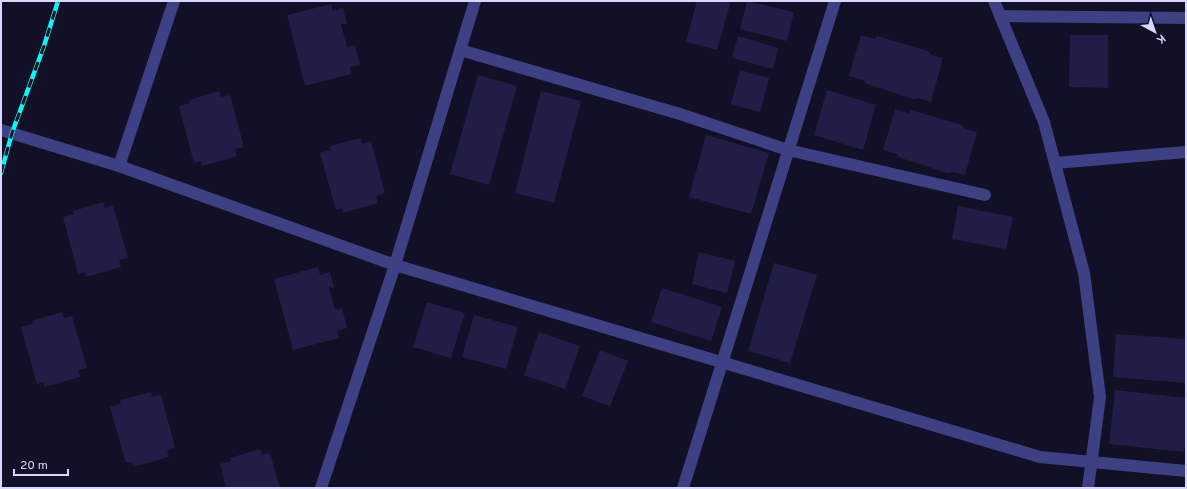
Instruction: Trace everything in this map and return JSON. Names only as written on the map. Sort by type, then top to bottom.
[{"type":"street","points":[[119,166],[174,1]]},
{"type":"street","points":[[321,488],[395,265],[475,1]]},
{"type":"street","points":[[683,488],[835,1]]},
{"type":"street","points":[[994,1],[1044,122],[1084,273],[1100,397],[1088,488]]},
{"type":"street","points":[[1000,16],[1186,18]]},
{"type":"street","points":[[460,50],[680,114],[788,150],[985,195]]},
{"type":"street","points":[[1,130],[119,166],[395,265],[1040,457],[1186,471]]},
{"type":"street","points":[[1054,162],[1186,152]]},
{"type":"building","points":[[697,1],[731,1],[717,50],[686,42]]},
{"type":"building","points":[[747,1],[794,12],[787,41],[740,29]]},
{"type":"building","points":[[331,4],[333,11],[343,8],[347,24],[341,24],[347,47],[355,45],[360,65],[350,67],[351,74],[305,86],[287,15]]},
{"type":"building","points":[[861,35],[875,39],[877,36],[928,51],[931,55],[943,58],[931,102],[919,98],[913,99],[867,84],[863,80],[849,76]]},
{"type":"building","points":[[1070,35],[1108,35],[1108,88],[1069,87]]},
{"type":"building","points":[[738,36],[778,48],[773,69],[732,58]]},
{"type":"building","points":[[740,70],[769,78],[760,112],[731,104]]},
{"type":"building","points":[[478,75],[517,86],[489,185],[450,174]]},
{"type":"building","points":[[827,90],[876,105],[863,150],[814,135]]},
{"type":"building","points":[[219,91],[221,97],[230,95],[244,147],[235,149],[237,156],[202,166],[201,161],[194,163],[179,106],[190,103],[189,100]]},
{"type":"building","points":[[541,91],[581,101],[554,203],[515,193]]},
{"type":"building","points":[[895,109],[909,113],[911,110],[962,125],[965,129],[977,132],[965,175],[952,172],[947,173],[901,158],[897,154],[883,150]]},
{"type":"building","points":[[706,135],[769,153],[751,214],[689,197]]},
{"type":"building","points":[[361,138],[362,144],[371,141],[385,193],[376,196],[378,203],[343,213],[342,208],[336,210],[320,153],[331,150],[330,146]]},
{"type":"building","points":[[103,202],[105,208],[113,205],[128,258],[119,260],[121,267],[86,277],[84,272],[78,274],[63,217],[74,214],[73,211]]},
{"type":"building","points":[[958,206],[1013,217],[1006,249],[952,239]]},
{"type":"building","points":[[699,252],[735,261],[727,293],[692,284]]},
{"type":"building","points":[[774,263],[817,275],[790,363],[748,351]]},
{"type":"building","points":[[318,267],[320,275],[330,272],[334,288],[329,287],[335,310],[342,308],[347,328],[337,331],[339,338],[293,350],[274,279]]},
{"type":"building","points":[[662,288],[722,307],[711,341],[651,322]]},
{"type":"building","points":[[427,302],[465,313],[451,358],[413,347]]},
{"type":"building","points":[[62,312],[64,318],[72,316],[87,368],[78,370],[80,377],[45,387],[43,382],[37,384],[21,327],[33,324],[32,321]]},
{"type":"building","points":[[474,315],[518,327],[506,369],[462,357]]},
{"type":"building","points":[[539,332],[580,346],[565,389],[524,375]]},
{"type":"building","points":[[1116,334],[1186,339],[1186,383],[1113,377]]},
{"type":"building","points":[[600,350],[628,361],[610,406],[582,396]]},
{"type":"building","points":[[1115,390],[1186,398],[1186,437],[1184,452],[1109,444]]},
{"type":"building","points":[[151,392],[152,397],[161,395],[175,447],[167,450],[169,457],[133,467],[132,462],[126,463],[110,407],[121,404],[120,400]]},
{"type":"building","points":[[260,449],[262,455],[270,453],[280,488],[226,488],[220,464],[231,461],[230,458]]},
{"type":"railway","points":[[1,173],[12,133],[44,46],[58,1]]}]
